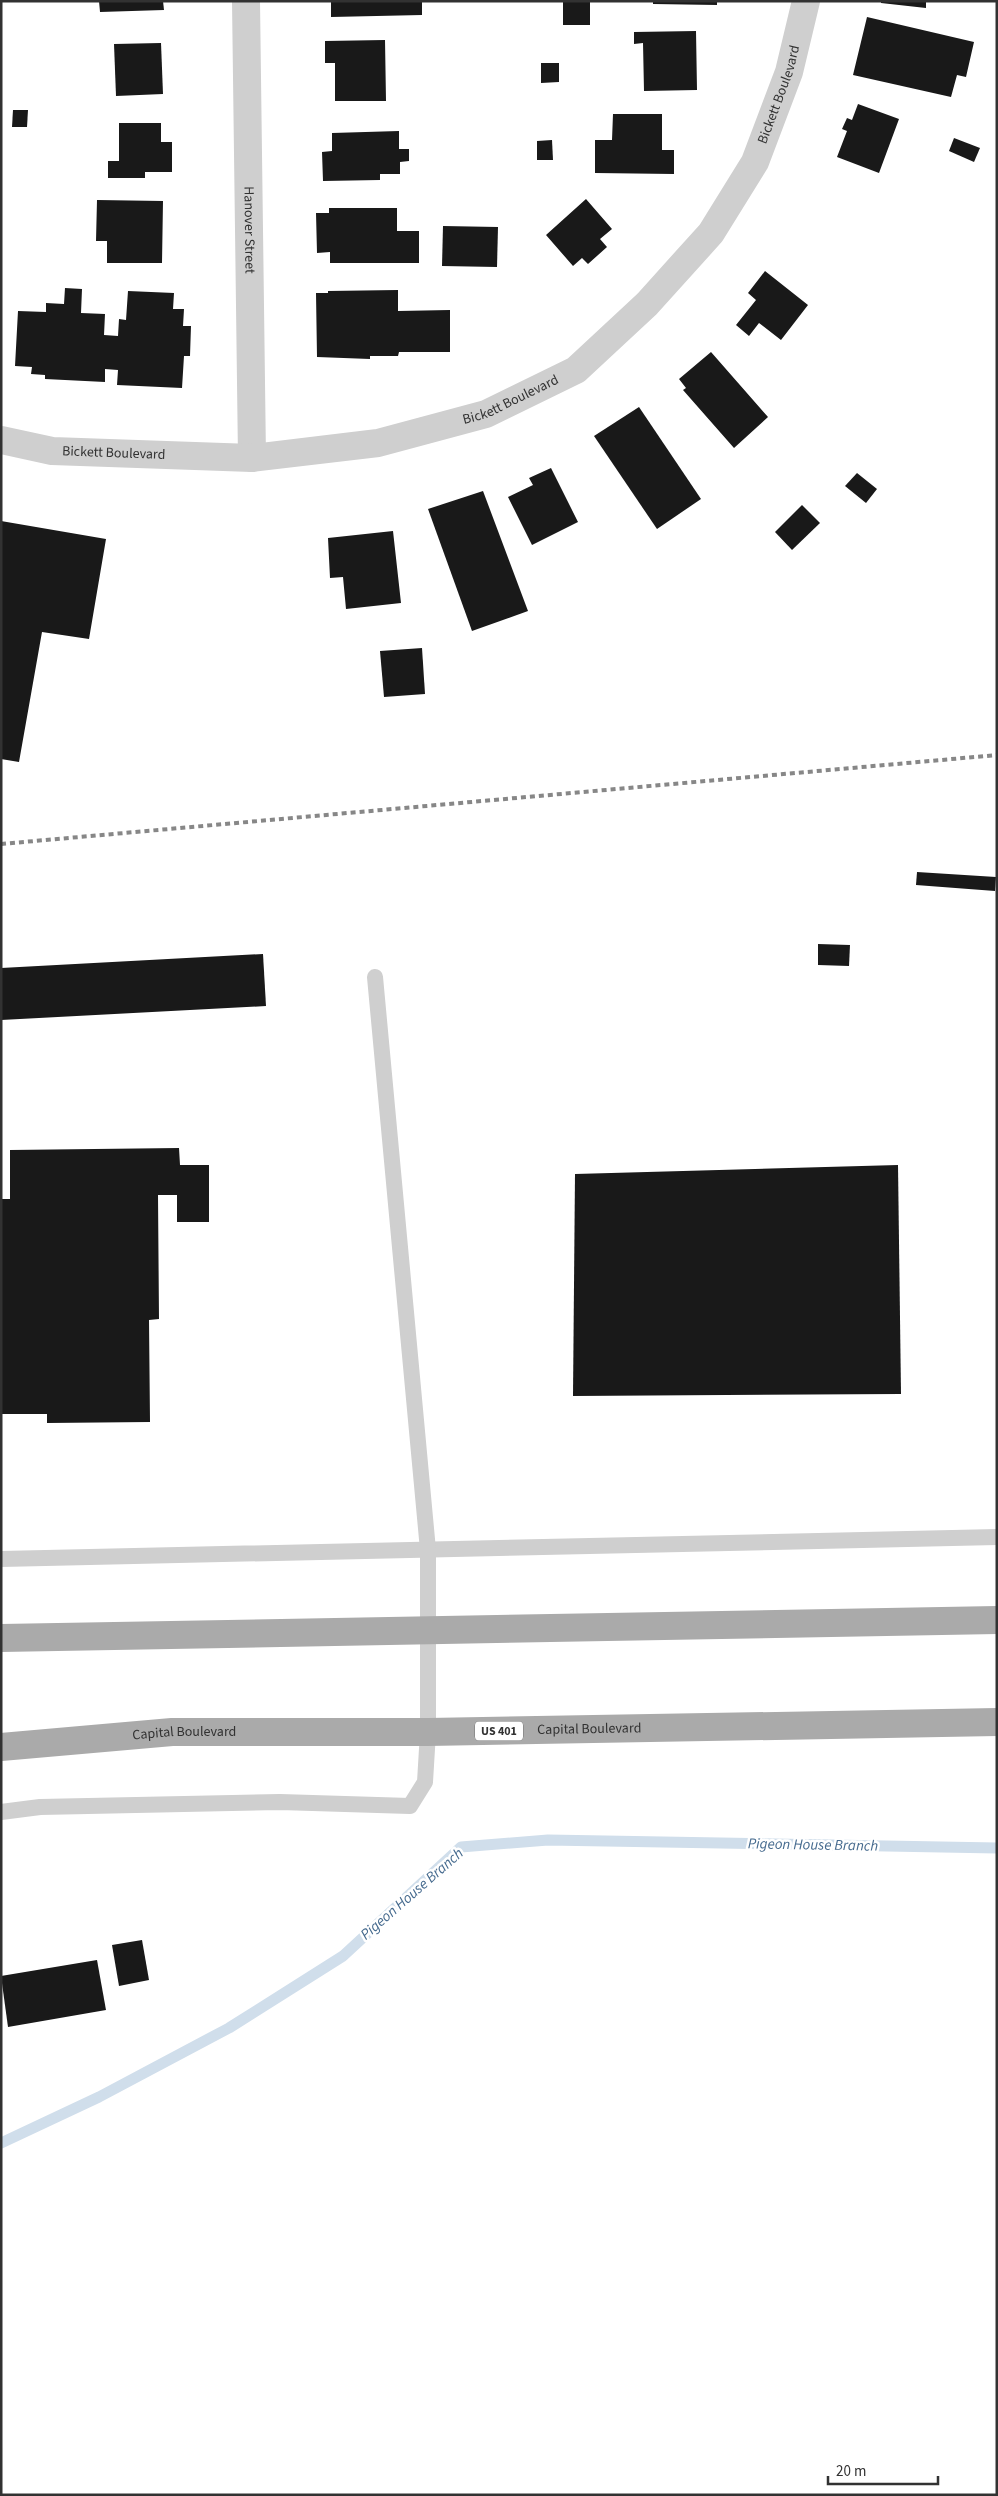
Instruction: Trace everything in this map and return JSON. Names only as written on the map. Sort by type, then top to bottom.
[{"type":"main road","points":[[1,1638],[997,1620]]},
{"type":"main road","name":"Capital Boulevard","points":[[1,1748],[172,1732],[428,1732],[997,1722]]},
{"type":"street","name":"Hanover Street","points":[[246,1],[252,458]]},
{"type":"street","name":"Bickett Boulevard","points":[[1,440],[52,451],[252,458],[378,443],[486,414],[576,370],[647,304],[711,233],[750,170],[789,72],[806,1]]},
{"type":"lane","points":[[1,1812],[40,1807],[280,1802],[410,1806],[425,1782],[428,1732],[428,1550],[375,977]]},
{"type":"lane","points":[[1,1559],[997,1537]]},
{"type":"building","points":[[99,1],[163,1],[164,10],[100,12]]},
{"type":"building","points":[[331,1],[422,1],[422,15],[331,17]]},
{"type":"building","points":[[563,1],[590,1],[590,25],[563,25]]},
{"type":"building","points":[[653,1],[717,1],[717,5],[653,4]]},
{"type":"building","points":[[881,1],[926,1],[926,8],[881,3]]},
{"type":"building","points":[[867,17],[974,42],[966,77],[957,75],[951,97],[853,75]]},
{"type":"building","points":[[696,31],[697,90],[644,91],[643,43],[634,44],[634,32]]},
{"type":"building","points":[[385,40],[386,101],[335,101],[335,63],[325,63],[325,41]]},
{"type":"building","points":[[161,43],[163,94],[116,96],[114,44]]},
{"type":"building","points":[[541,63],[559,63],[559,82],[541,83]]},
{"type":"building","points":[[858,104],[899,119],[879,173],[837,157],[847,131],[842,129],[847,118],[852,120]]},
{"type":"building","points":[[13,110],[28,110],[27,127],[12,127]]},
{"type":"building","points":[[613,114],[662,114],[662,150],[674,150],[674,174],[595,173],[595,140],[612,140]]},
{"type":"building","points":[[119,123],[161,123],[161,142],[172,142],[172,172],[145,172],[145,178],[108,178],[108,161],[119,161]]},
{"type":"building","points":[[399,131],[399,149],[409,149],[409,161],[400,162],[400,174],[380,174],[380,180],[323,181],[322,152],[332,151],[332,133]]},
{"type":"building","points":[[954,138],[980,148],[974,162],[949,151]]},
{"type":"building","points":[[552,140],[553,160],[537,160],[537,141]]},
{"type":"building","points":[[586,199],[612,229],[600,239],[607,247],[588,264],[582,258],[573,266],[546,235]]},
{"type":"building","points":[[97,200],[163,201],[162,263],[107,263],[107,241],[96,241]]},
{"type":"building","points":[[329,208],[397,208],[397,231],[419,231],[419,263],[330,263],[330,252],[317,253],[316,213],[329,213]]},
{"type":"building","points":[[443,226],[498,227],[497,267],[442,266]]},
{"type":"building","points":[[765,271],[808,305],[781,340],[759,323],[749,336],[736,325],[756,300],[748,293]]},
{"type":"building","points":[[65,288],[82,289],[81,313],[105,314],[104,335],[118,336],[119,319],[126,320],[128,291],[174,293],[173,309],[184,309],[183,326],[191,326],[190,356],[184,356],[182,388],[117,385],[118,370],[105,369],[105,382],[45,379],[45,375],[31,374],[32,367],[15,366],[18,311],[46,312],[46,303],[64,304]]},
{"type":"building","points":[[398,290],[398,311],[450,310],[450,352],[399,352],[398,356],[370,356],[370,359],[317,357],[316,293],[328,293],[328,291]]},
{"type":"building","points":[[711,352],[768,417],[734,448],[683,390],[686,388],[679,379]]},
{"type":"building","points":[[639,407],[701,499],[657,529],[594,436]]},
{"type":"building","points":[[551,468],[578,522],[532,545],[508,497],[533,485],[529,478]]},
{"type":"building","points":[[857,473],[877,489],[866,503],[845,486]]},
{"type":"building","points":[[483,491],[528,611],[472,631],[428,509]]},
{"type":"building","points":[[802,505],[820,523],[792,550],[775,532]]},
{"type":"building","points":[[1,521],[106,539],[89,639],[42,632],[19,762],[1,759]]},
{"type":"building","points":[[393,531],[401,603],[346,609],[343,577],[330,578],[328,538]]},
{"type":"building","points":[[422,648],[425,694],[384,697],[380,651]]},
{"type":"building","points":[[917,872],[996,877],[995,891],[916,885]]},
{"type":"building","points":[[818,944],[850,945],[849,966],[818,965]]},
{"type":"building","points":[[263,954],[266,1006],[1,1020],[1,968]]},
{"type":"building","points":[[179,1148],[180,1165],[209,1165],[209,1222],[177,1222],[177,1195],[158,1195],[159,1319],[149,1320],[150,1422],[47,1423],[47,1414],[1,1414],[1,1199],[10,1199],[10,1150]]},
{"type":"building","points":[[898,1165],[901,1394],[573,1396],[575,1174]]},
{"type":"building","points":[[142,1940],[149,1980],[119,1986],[112,1945]]},
{"type":"building","points":[[97,1960],[106,2010],[8,2027],[1,1976]]},
{"type":"waterway","name":"Pigeon House Branch","points":[[1,2143],[99,2097],[229,2028],[343,1956],[461,1847],[548,1840],[997,1848]]},
{"type":"railway","points":[[1,844],[997,755]]}]
